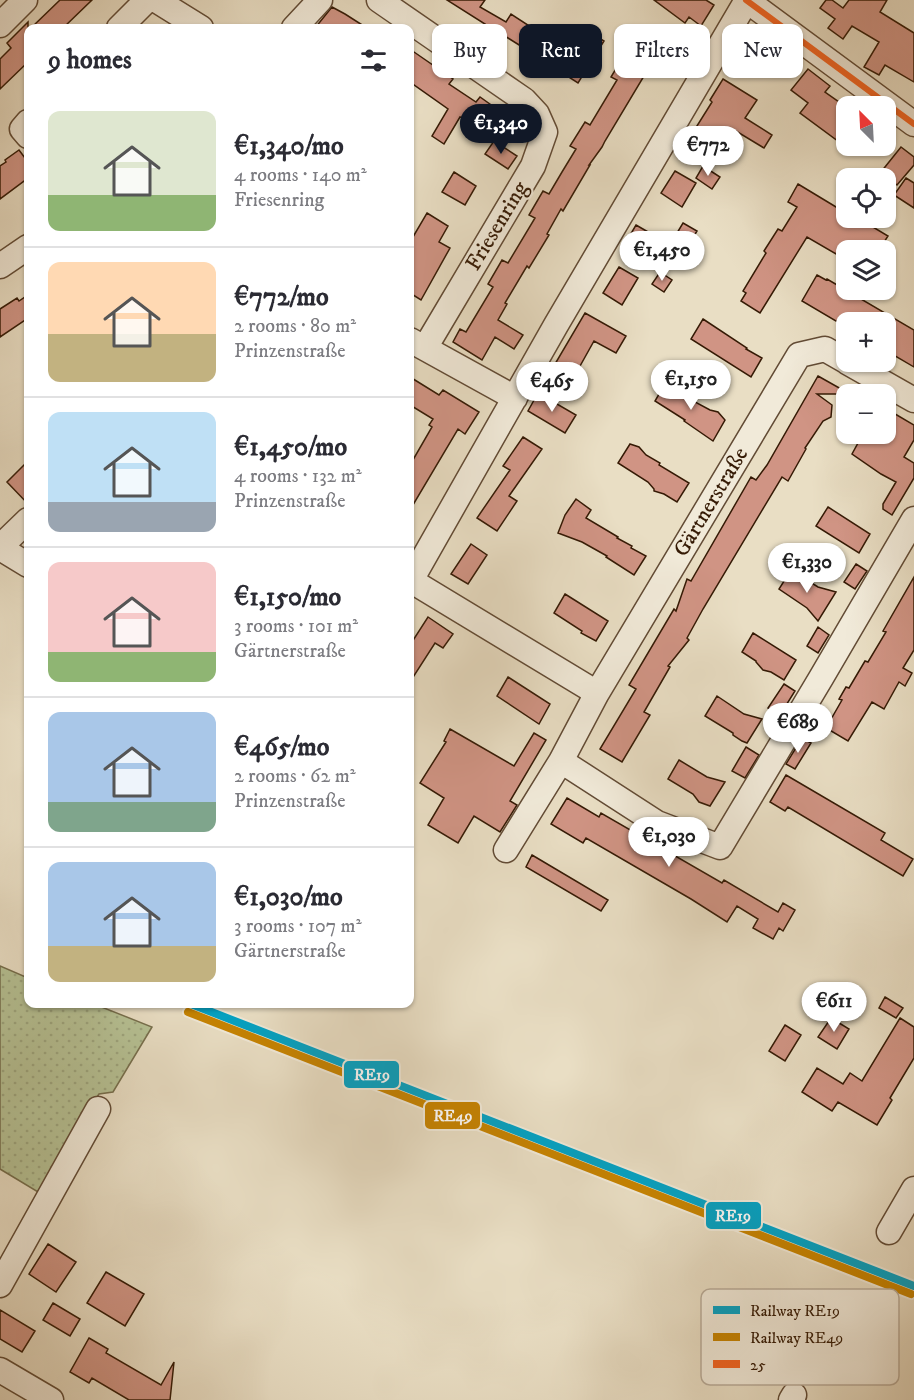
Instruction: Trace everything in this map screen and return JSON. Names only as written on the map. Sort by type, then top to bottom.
[{"type":"street","points":[[0,26],[25,0]]},
{"type":"street","points":[[123,24],[147,0]]},
{"type":"street","points":[[156,0],[195,24]]},
{"type":"street","points":[[298,24],[320,0]]},
{"type":"street","name":"Friesenring","points":[[379,0],[524,99],[537,114],[545,132],[533,166],[417,344]]},
{"type":"street","points":[[414,574],[746,0],[914,124]]},
{"type":"street","points":[[0,266],[24,250]]},
{"type":"street","points":[[417,344],[515,398]]},
{"type":"street","name":"Gärtnerstraße","points":[[506,850],[561,761],[597,693],[799,355],[825,349],[836,355]]},
{"type":"street","name":"Gärtnerstraße","points":[[865,372],[914,400]]},
{"type":"street","points":[[561,761],[657,823],[720,847],[914,519]]},
{"type":"street","points":[[24,524],[0,548],[24,563]]},
{"type":"street","points":[[414,583],[597,693]]},
{"type":"street","points":[[0,1285],[98,1109]]},
{"type":"street","points":[[889,1232],[914,1189]]},
{"type":"street","points":[[0,1370],[51,1400]]},
{"type":"green space","points":[[0,966],[24,976],[24,1008],[104,1008],[152,1027],[113,1092],[99,1094],[38,1192],[0,1169]]},
{"type":"building","points":[[60,0],[92,0],[67,24],[35,24]]},
{"type":"building","points":[[447,0],[485,0],[480,7],[506,22],[511,14],[526,24],[519,24],[519,45],[507,37],[507,24],[485,24]]},
{"type":"building","points":[[654,0],[706,0],[714,5],[702,24],[698,24],[689,17],[685,23]]},
{"type":"building","points":[[826,0],[832,0],[843,8],[849,0],[887,0],[880,12],[914,33],[914,82],[885,65],[879,75],[864,67],[879,42],[852,26],[843,39],[828,28],[835,19],[820,8]]},
{"type":"building","points":[[332,7],[361,24],[318,24]]},
{"type":"building","points":[[24,26],[24,66],[0,89],[0,59],[11,48],[7,43]]},
{"type":"building","points":[[414,52],[432,64],[432,78],[452,78],[449,84],[476,102],[480,97],[518,124],[503,145],[463,117],[460,117],[444,144],[432,136],[448,109],[414,85]]},
{"type":"building","points":[[808,69],[830,86],[825,92],[836,100],[836,140],[800,113],[808,103],[791,90]]},
{"type":"building","points":[[614,72],[614,78],[643,78],[563,211],[561,209],[547,234],[549,235],[529,268],[527,266],[505,303],[507,304],[498,320],[523,335],[514,349],[495,337],[482,360],[453,342],[460,329],[466,332],[493,287],[488,284],[502,260],[508,263],[535,218],[529,215],[543,191],[549,194],[576,149],[570,146],[585,122],[590,125],[617,80],[611,77]]},
{"type":"building","points":[[570,78],[581,78],[578,83]]},
{"type":"building","points":[[723,79],[757,100],[745,118],[772,135],[764,148],[736,131],[721,156],[690,137],[712,102],[710,100]]},
{"type":"building","points":[[494,141],[517,156],[508,169],[485,154]]},
{"type":"building","points":[[901,147],[914,157],[914,165],[897,185],[896,168],[884,168]]},
{"type":"building","points":[[19,150],[24,157],[24,181],[0,199],[0,166],[6,162],[5,160]]},
{"type":"building","points":[[703,166],[720,177],[712,189],[696,178]]},
{"type":"building","points":[[675,171],[696,183],[682,207],[661,193]]},
{"type":"building","points":[[454,172],[476,186],[465,205],[442,192]]},
{"type":"building","points":[[906,178],[914,183],[914,208],[896,196],[896,192]]},
{"type":"building","points":[[798,184],[836,207],[836,228],[875,228],[888,236],[885,240],[836,240],[836,254],[807,237],[760,313],[741,301],[746,293],[743,291],[778,229],[782,231],[797,207],[788,202]]},
{"type":"building","points":[[427,213],[448,226],[439,242],[450,248],[421,300],[414,296],[414,235]]},
{"type":"building","points":[[683,223],[697,231],[688,246],[674,238]]},
{"type":"building","points":[[636,225],[669,244],[659,262],[626,242]]},
{"type":"building","points":[[619,267],[638,278],[622,305],[603,293]]},
{"type":"building","points":[[660,272],[672,280],[664,292],[652,284]]},
{"type":"building","points":[[817,275],[836,284],[836,300],[863,300],[883,312],[836,312],[836,321],[802,301]]},
{"type":"building","points":[[17,298],[19,301],[24,298],[24,321],[0,337],[0,309]]},
{"type":"building","points":[[585,313],[626,336],[616,353],[594,341],[575,375],[555,364]]},
{"type":"building","points":[[703,319],[762,358],[751,377],[691,339]]},
{"type":"building","points":[[896,319],[914,330],[914,367],[896,356]]},
{"type":"building","points":[[818,376],[836,386],[836,394],[817,394],[832,405],[831,417],[823,421],[805,448],[788,481],[782,477],[703,609],[687,638],[689,640],[668,666],[670,667],[644,712],[650,715],[622,762],[600,749],[636,689],[629,685],[674,609],[676,611],[687,579],[691,581],[751,477],[756,480]]},
{"type":"building","points":[[414,379],[439,395],[443,390],[479,412],[465,434],[458,429],[414,503],[414,458],[432,427],[429,425],[433,419],[414,407]]},
{"type":"building","points":[[666,382],[696,400],[695,402],[718,412],[725,420],[713,441],[655,401]]},
{"type":"building","points":[[538,393],[576,415],[565,433],[528,411]]},
{"type":"building","points":[[896,414],[914,425],[914,440],[904,457],[914,463],[914,478],[892,515],[883,509],[883,504],[896,482],[852,454],[858,444],[896,444]]},
{"type":"building","points":[[523,437],[542,449],[509,496],[517,501],[497,531],[477,518],[510,470],[503,466]]},
{"type":"building","points":[[630,444],[639,447],[646,455],[660,463],[659,465],[689,483],[677,502],[654,491],[648,482],[618,463]]},
{"type":"building","points":[[24,465],[24,500],[7,482]]},
{"type":"building","points":[[576,499],[591,510],[586,518],[646,556],[634,575],[582,542],[558,533],[565,515]]},
{"type":"building","points":[[828,507],[870,534],[859,553],[816,526]]},
{"type":"building","points":[[471,544],[487,555],[468,584],[451,574]]},
{"type":"building","points":[[856,564],[867,571],[855,589],[844,582]]},
{"type":"building","points":[[791,570],[818,587],[836,592],[818,621],[807,608],[779,589]]},
{"type":"building","points":[[914,577],[914,650],[903,668],[912,673],[905,686],[899,682],[884,709],[872,702],[848,741],[826,728],[842,700],[839,699],[846,687],[849,688],[865,661],[868,662],[886,632],[883,631]]},
{"type":"building","points":[[565,594],[608,621],[596,641],[554,613]]},
{"type":"building","points":[[428,617],[453,634],[443,648],[435,643],[414,676],[414,639]]},
{"type":"building","points":[[818,627],[829,635],[818,653],[807,646]]},
{"type":"building","points":[[753,633],[796,660],[784,680],[763,670],[756,661],[742,652]]},
{"type":"building","points":[[508,677],[550,704],[539,724],[497,696]]},
{"type":"building","points":[[784,684],[795,691],[780,715],[768,708]]},
{"type":"building","points":[[717,696],[744,714],[762,719],[747,743],[705,716]]},
{"type":"building","points":[[450,729],[514,766],[534,733],[546,740],[510,801],[517,805],[500,832],[474,816],[458,843],[428,825],[444,798],[420,783],[446,742],[444,741]]},
{"type":"building","points":[[802,738],[811,743],[795,769],[786,764]]},
{"type":"building","points":[[746,747],[759,755],[745,778],[732,771]]},
{"type":"building","points":[[679,760],[707,777],[725,782],[710,806],[699,802],[693,794],[668,779]]},
{"type":"building","points":[[786,775],[885,833],[881,840],[913,859],[903,876],[788,807],[785,811],[770,802]]},
{"type":"building","points":[[567,798],[599,817],[601,813],[722,883],[724,880],[778,912],[783,903],[795,910],[783,931],[779,928],[773,939],[753,928],[758,919],[737,906],[727,922],[586,838],[583,843],[551,824]]},
{"type":"building","points":[[532,855],[608,900],[601,911],[526,867]]},
{"type":"building","points":[[885,997],[903,1008],[896,1018],[879,1008]]},
{"type":"building","points":[[831,1018],[849,1029],[837,1049],[818,1037]]},
{"type":"building","points":[[900,1018],[914,1027],[914,1058],[877,1125],[838,1102],[832,1111],[802,1092],[817,1068],[843,1084],[850,1073],[862,1081]]},
{"type":"building","points":[[785,1025],[801,1035],[785,1061],[769,1051]]},
{"type":"building","points":[[48,1244],[76,1262],[56,1292],[29,1274]]},
{"type":"building","points":[[106,1272],[144,1294],[125,1326],[87,1303]]},
{"type":"building","points":[[53,1303],[80,1319],[70,1336],[43,1320]]},
{"type":"building","points":[[0,1310],[35,1331],[22,1352],[0,1339]]},
{"type":"building","points":[[89,1338],[108,1349],[106,1353],[161,1385],[174,1362],[170,1400],[129,1400],[92,1378],[89,1383],[70,1372]]},
{"type":"rail line","name":"RE19","points":[[201,1008],[914,1286]]},
{"type":"rail line","name":"RE49","points":[[188,1012],[898,1289]]},
{"type":"rail line","name":"RE49","points":[[899,1289],[911,1294]]},
{"type":"transit line","name":"25","points":[[746,0],[914,124]]}]
